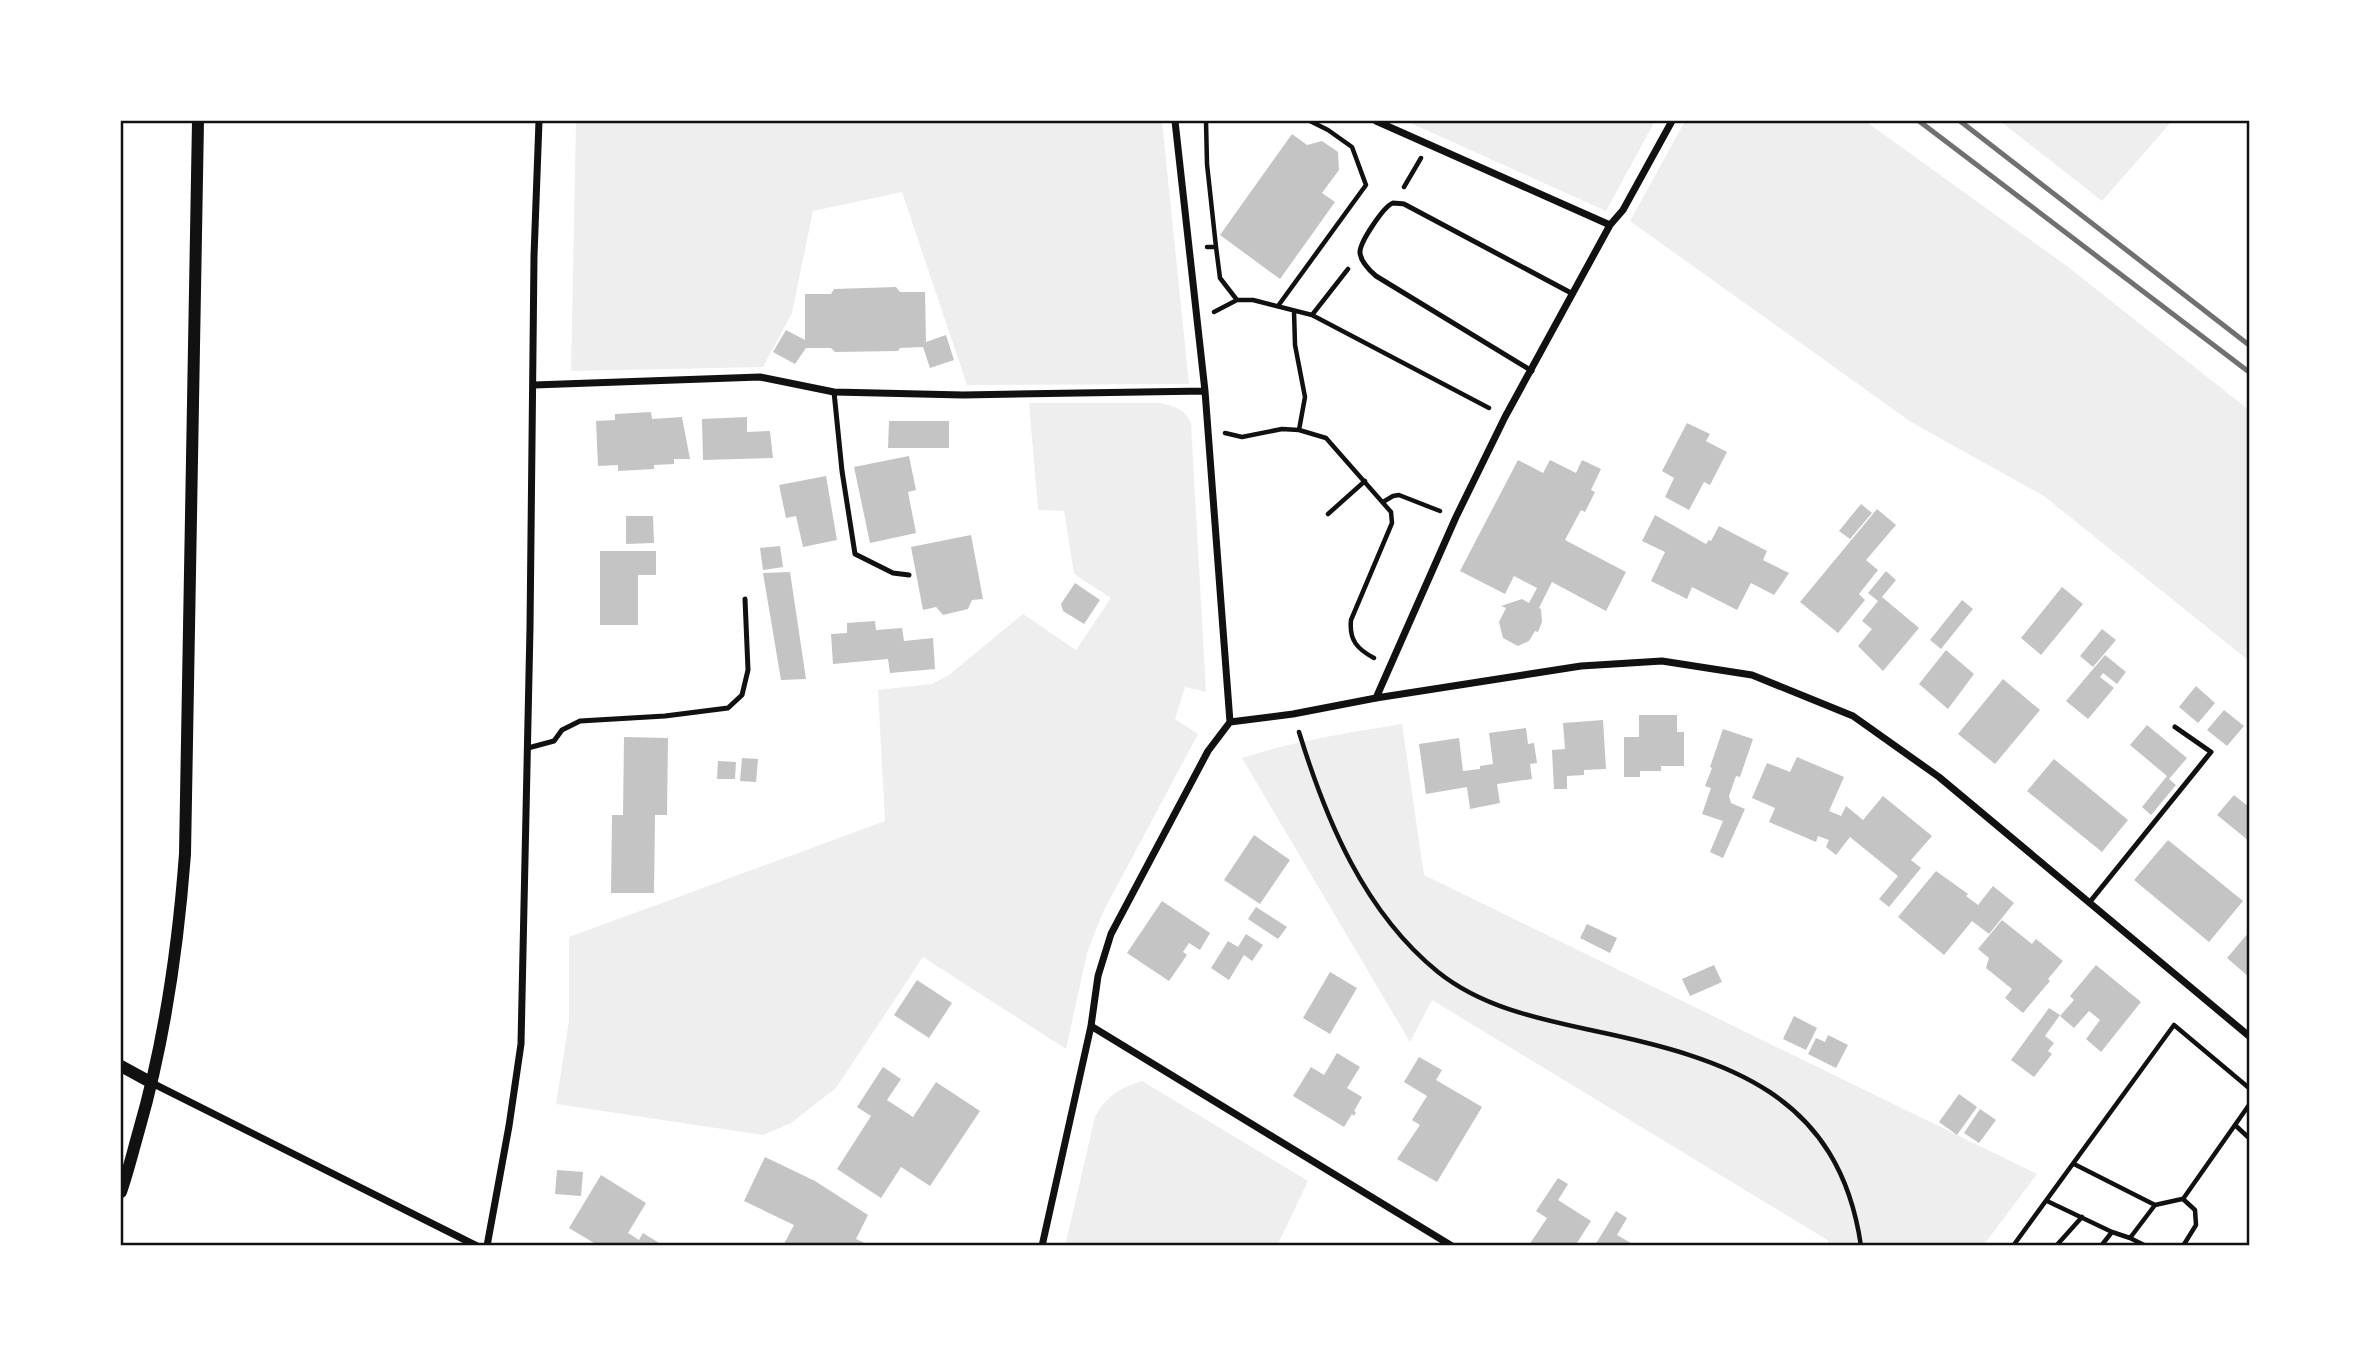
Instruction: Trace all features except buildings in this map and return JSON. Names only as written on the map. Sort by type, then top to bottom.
[{"type":"street","points":[[121,1192],[152,1083],[180,924],[185,854],[198,121]]},
{"type":"street","points":[[487,1246],[521,1044],[534,385],[534,257],[539,121]]},
{"type":"street","points":[[1042,1246],[1091,1026],[1098,976],[1111,934],[1208,751],[1230,722],[1209,429],[1175,121]]},
{"type":"street","points":[[1376,121],[1610,225]]},
{"type":"street","points":[[1376,698],[1456,517],[1505,417],[1610,225],[1623,210],[1672,121]]},
{"type":"street","points":[[534,385],[760,377],[834,393],[964,395],[1205,391]]},
{"type":"street","points":[[1230,722],[1581,666],[1662,661],[1752,676],[1853,716],[1939,777],[2249,1037]]},
{"type":"street","points":[[1091,1026],[1452,1246]]},
{"type":"street","points":[[121,1066],[477,1246]]},
{"type":"lane","points":[[1532,371],[1376,276],[1359,255],[1361,243],[1387,207],[1394,203],[1416,208],[1573,294]]},
{"type":"lane","points":[[834,393],[842,471],[855,554],[893,573],[909,575]]},
{"type":"lane","points":[[528,748],[554,741],[562,730],[580,720],[665,716],[729,708],[742,695],[748,670],[745,599]]},
{"type":"lane","points":[[2089,903],[2211,752],[2175,727]]},
{"type":"path","points":[[1206,121],[1207,164],[1220,278],[1237,300]]},
{"type":"path","points":[[1278,306],[1366,185],[1352,147],[1310,121]]},
{"type":"path","points":[[1394,203],[1429,144]]},
{"type":"path","points":[[1189,249],[1216,247]]},
{"type":"path","points":[[1312,315],[1359,255]]},
{"type":"path","points":[[1198,320],[1237,300],[1253,300],[1312,315],[1505,417]]},
{"type":"path","points":[[1294,311],[1295,345],[1305,397],[1300,430]]},
{"type":"path","points":[[1209,429],[1242,437],[1282,429],[1300,430],[1326,438],[1391,512],[1392,523],[1351,620],[1349,632],[1357,648],[1391,667]]},
{"type":"path","points":[[1328,514],[1365,481]]},
{"type":"path","points":[[1382,502],[1399,495],[1456,517]]},
{"type":"path","points":[[1293,714],[1318,791],[1337,835],[1383,916],[1419,955],[1463,989],[1500,1007],[1534,1018],[1681,1050],[1750,1080],[1783,1101],[1810,1125],[1825,1144],[1857,1216],[1861,1246]]},
{"type":"path","points":[[2013,1246],[2174,1025],[2249,1088]]},
{"type":"path","points":[[2074,1164],[2155,1205],[2183,1199],[2249,1105]]},
{"type":"path","points":[[2235,1125],[2249,1138]]},
{"type":"path","points":[[2183,1199],[2195,1210],[2196,1225],[2183,1246]]},
{"type":"path","points":[[2047,1201],[2146,1246]]},
{"type":"path","points":[[2130,1238],[2155,1205]]},
{"type":"path","points":[[2056,1246],[2082,1217]]},
{"type":"path","points":[[2101,1246],[2112,1232]]},
{"type":"shaded area","points":[[576,121],[1162,121],[1189,384],[967,385],[902,192],[813,211],[792,313],[763,367],[571,371]]},
{"type":"shaded area","points":[[1406,121],[1655,121],[1606,211]]},
{"type":"shaded area","points":[[1685,121],[1865,121],[2068,267],[2249,410],[2249,661],[2044,496],[1911,422],[1630,221]]},
{"type":"shaded area","points":[[2000,121],[2172,121],[2102,201]]},
{"type":"shaded area","points":[[1029,403],[1160,403],[1186,414],[1191,423],[1206,692],[1185,687],[1175,719],[1198,734],[1103,912],[1087,953],[1066,1049],[923,957],[836,1088],[791,1123],[763,1135],[556,1104],[569,1021],[569,937],[885,821],[878,690],[932,684],[949,675],[1023,614],[1076,650],[1111,598],[1074,574],[1064,511],[1038,510]]},
{"type":"shaded area","points":[[1402,724],[1424,875],[2037,1174],[1983,1246],[1826,1246],[1829,1241],[1432,1000],[1410,1042],[1242,758],[1301,742]]},
{"type":"shaded area","points":[[1142,1081],[1308,1181],[1277,1246],[1065,1246],[1095,1117],[1114,1094]]},
{"type":"railway","points":[[1919,121],[2249,372]]},
{"type":"railway","points":[[1960,121],[2249,345]]}]
